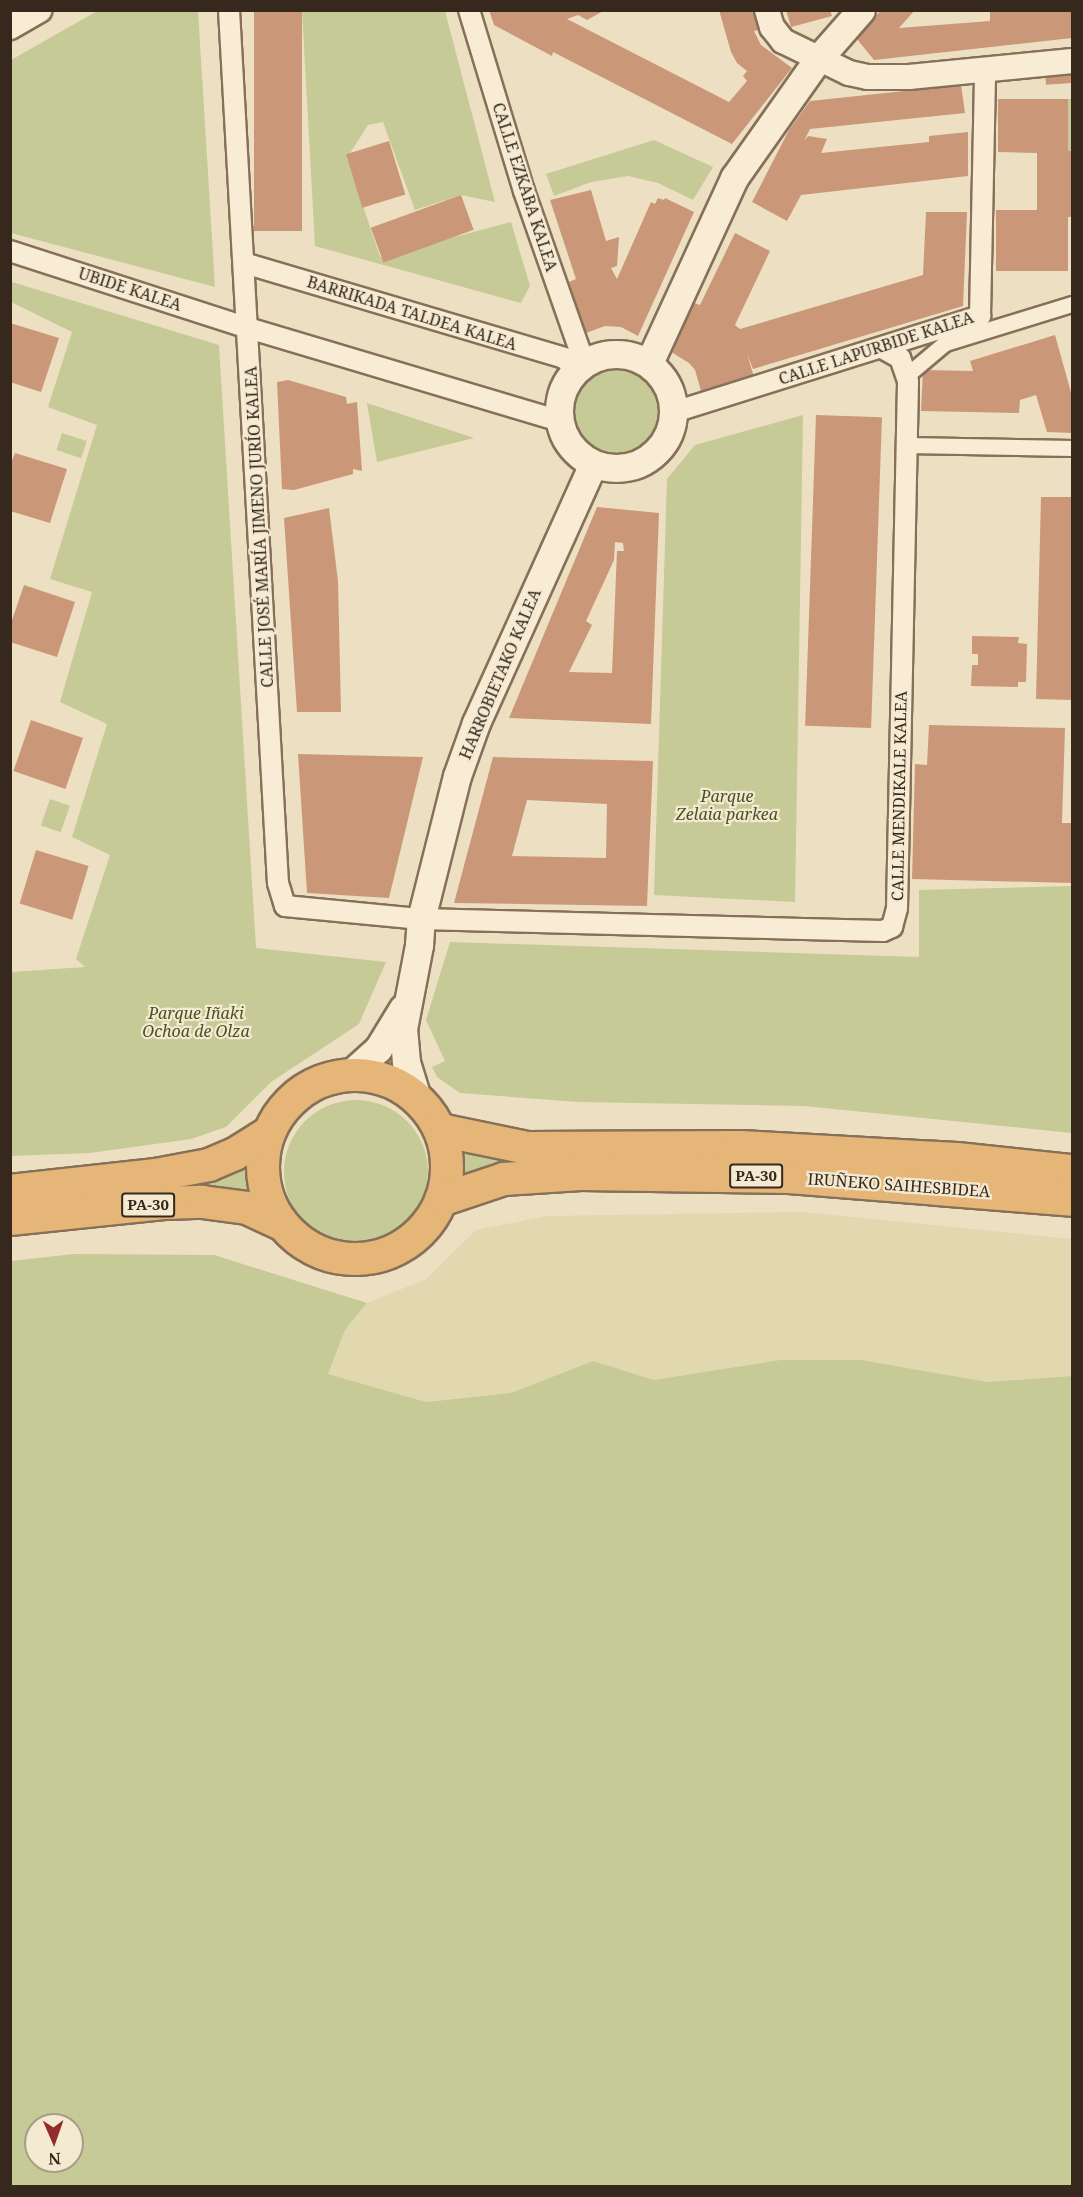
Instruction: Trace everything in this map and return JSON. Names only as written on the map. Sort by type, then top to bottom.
[{"type":"highway","name":"PA-30","points":[[350,1074],[374,1076],[397,1084],[417,1098],[440,1130],[447,1153],[447,1169],[441,1200],[427,1224],[407,1243],[382,1255],[354,1259],[327,1255],[302,1243],[282,1224],[266,1196],[262,1164],[268,1133],[281,1110],[300,1092],[324,1080],[350,1074]]},
{"type":"highway","name":"IRUÑEKO SAIHESBIDEA","points":[[440,1130],[528,1148],[741,1148],[957,1159],[1072,1171]]},
{"type":"highway","name":"PA-30","points":[[10,1191],[156,1176],[208,1165],[235,1154],[268,1133]]},
{"type":"highway","name":"IRUÑEKO SAIHESBIDEA","points":[[441,1200],[504,1179],[581,1174],[789,1177],[1072,1200]]},
{"type":"highway","name":"PA-30","points":[[10,1219],[166,1203],[202,1203],[247,1208],[282,1224]]},
{"type":"main road","points":[[649,363],[734,178],[818,59],[861,10]]},
{"type":"main road","points":[[617,353],[634,356],[649,363],[663,376],[671,393],[674,412],[671,430],[662,447],[648,459],[621,467],[593,464],[571,446],[559,421],[559,402],[564,384],[580,366],[600,355],[617,353]]},
{"type":"main road","name":"HARROBIETAKO KALEA","points":[[417,1098],[406,1062],[403,1029],[419,945],[421,919],[457,776],[476,723],[593,464]]},
{"type":"main road","name":"HARROBIETAKO KALEA","points":[[350,1074],[378,1049],[408,999]]},
{"type":"street","points":[[10,27],[40,10]]},
{"type":"street","name":"CALLE JOSÉ MARÍA JIMENO JURÍO KALEA","points":[[229,10],[280,890],[285,906],[421,919]]},
{"type":"street","name":"CALLE EZKABA KALEA","points":[[469,10],[521,183],[580,366]]},
{"type":"street","points":[[768,10],[772,27],[783,41],[849,73],[868,77],[909,77],[1072,61]]},
{"type":"street","name":"CALLE LAPURBIDE KALEA","points":[[674,412],[980,316],[985,69]]},
{"type":"street","name":"UBIDE KALEA","points":[[10,251],[248,328]]},
{"type":"street","name":"BARRIKADA TALDEA KALEA","points":[[244,263],[564,358],[580,366]]},
{"type":"street","points":[[882,348],[900,358],[907,375],[945,343],[1071,309]]},
{"type":"street","points":[[248,328],[559,421]]},
{"type":"street","name":"CALLE MENDIKALE KALEA","points":[[421,919],[883,931],[892,927],[897,908],[907,375]]},
{"type":"street","points":[[907,445],[1072,448]]},
{"type":"shaded area","points":[[803,1212],[1072,1239],[1072,1376],[988,1382],[861,1360],[780,1360],[654,1380],[593,1361],[511,1393],[426,1402],[328,1374],[345,1330],[367,1303],[426,1279],[476,1230],[547,1216]]},
{"type":"green space","points":[[99,10],[198,11],[215,287],[11,233],[11,60]]},
{"type":"green space","points":[[302,11],[445,11],[495,202],[461,195],[415,210],[383,122],[368,125],[347,158],[380,257],[511,222],[530,286],[521,303],[315,246]]},
{"type":"green space","points":[[1068,99],[1072,99],[1072,151],[1068,151]]},
{"type":"green space","points":[[654,140],[713,167],[693,200],[658,183],[628,176],[591,182],[554,196],[546,174]]},
{"type":"green space","name":"Parque Iñaki Ochoa de Olza","points":[[12,282],[219,345],[256,948],[386,962],[359,1024],[271,1082],[226,1127],[191,1139],[90,1153],[11,1156],[11,972],[85,967],[76,959],[110,855],[72,837],[107,724],[60,702],[92,592],[50,579],[97,425],[48,407],[72,332],[11,302]]},
{"type":"green space","points":[[610,367],[626,367],[649,379],[658,393],[661,410],[658,427],[649,441],[626,453],[610,453],[594,446],[582,434],[575,418],[575,402],[582,386],[594,374]]},
{"type":"green space","points":[[367,403],[474,438],[377,462]]},
{"type":"green space","name":"Parque Zelaia parkea","points":[[803,415],[795,902],[654,895],[667,479],[695,445]]},
{"type":"green space","points":[[62,433],[87,441],[81,458],[56,450]]},
{"type":"green space","points":[[50,799],[70,806],[61,832],[41,825]]},
{"type":"green space","points":[[1072,886],[1072,1133],[804,1106],[579,1102],[460,1093],[437,1077],[432,1067],[445,1061],[426,1020],[450,942],[919,957],[919,890]]},
{"type":"green space","points":[[356,1100],[383,1106],[407,1121],[422,1145],[428,1172],[422,1199],[407,1223],[383,1238],[356,1244],[329,1238],[305,1223],[290,1199],[284,1172],[290,1145],[305,1121],[329,1106]]},
{"type":"green space","points":[[462,1152],[485,1157],[526,1162],[465,1177]]},
{"type":"green space","points":[[246,1164],[249,1197],[167,1188]]},
{"type":"green space","points":[[74,1254],[214,1255],[367,1303],[345,1330],[328,1374],[426,1402],[511,1393],[593,1361],[654,1380],[780,1360],[861,1360],[988,1382],[1072,1376],[1072,2186],[11,2186],[11,1261]]},
{"type":"building","points":[[254,10],[302,10],[302,231],[254,231]]},
{"type":"building","points":[[489,10],[605,10],[587,20],[578,15],[567,19],[729,102],[747,81],[743,76],[747,71],[737,63],[731,52],[719,10],[752,10],[759,30],[754,31],[761,45],[792,68],[732,144],[553,52],[552,56],[494,25]]},
{"type":"building","points":[[786,10],[830,10],[832,16],[791,27]]},
{"type":"building","points":[[881,10],[915,10],[899,28],[990,21],[990,10],[1072,10],[1072,38],[874,60],[857,39]]},
{"type":"building","points":[[1071,70],[1072,83],[1046,85],[1045,72]]},
{"type":"building","points":[[961,85],[965,113],[810,129],[804,141],[808,136],[827,139],[821,153],[929,142],[929,136],[968,132],[968,176],[801,195],[787,221],[752,202],[789,130],[810,101]]},
{"type":"building","points":[[998,99],[1068,99],[1068,151],[1072,151],[1072,217],[1068,217],[1068,271],[996,271],[996,210],[1037,210],[1037,153],[998,152]]},
{"type":"building","points":[[389,141],[405,195],[362,208],[346,154]]},
{"type":"building","points":[[591,190],[606,241],[619,237],[617,266],[611,268],[617,279],[651,202],[655,204],[658,198],[664,200],[665,198],[694,212],[638,336],[621,327],[605,326],[586,333],[569,282],[576,279],[550,200]]},
{"type":"building","points":[[461,195],[474,230],[383,263],[371,228]]},
{"type":"building","points":[[926,212],[967,212],[963,306],[753,369],[747,354],[754,377],[701,391],[695,370],[689,363],[668,350],[694,303],[700,305],[735,233],[770,251],[735,325],[740,329],[923,275]]},
{"type":"building","points":[[10,323],[59,338],[41,392],[10,382]]},
{"type":"building","points":[[1055,335],[1072,396],[1072,433],[1047,432],[1036,395],[1020,400],[1019,413],[921,411],[923,370],[973,371],[970,361]]},
{"type":"building","points":[[288,380],[346,397],[347,404],[357,402],[362,471],[353,469],[353,474],[294,490],[282,489],[277,382]]},
{"type":"building","points":[[816,415],[882,417],[871,728],[805,726]]},
{"type":"building","points":[[15,453],[67,469],[50,523],[10,511],[10,466]]},
{"type":"building","points":[[1041,497],[1072,497],[1072,700],[1036,699]]},
{"type":"building","points":[[597,507],[659,513],[651,724],[509,718]],"holes":[[[615,542],[623,543],[624,551],[617,551],[612,673],[569,672],[592,625],[586,621],[614,560]]]},
{"type":"building","points":[[329,508],[338,581],[341,712],[297,712],[284,518]]},
{"type":"building","points":[[24,585],[75,602],[57,657],[10,642],[10,626]]},
{"type":"building","points":[[972,636],[1019,637],[1018,643],[1027,644],[1026,682],[1018,682],[1018,687],[971,686],[972,665],[978,665],[978,654],[972,654]]},
{"type":"building","points":[[31,720],[83,738],[65,789],[13,771]]},
{"type":"building","points":[[929,725],[1065,728],[1062,823],[1072,823],[1072,883],[912,879],[915,764],[927,765]]},
{"type":"building","points":[[298,754],[423,757],[389,898],[307,893]]},
{"type":"building","points":[[493,757],[653,761],[647,906],[454,903]],"holes":[[[527,800],[607,804],[606,858],[512,856]]]},
{"type":"building","points":[[36,850],[89,866],[72,920],[20,904]]}]
